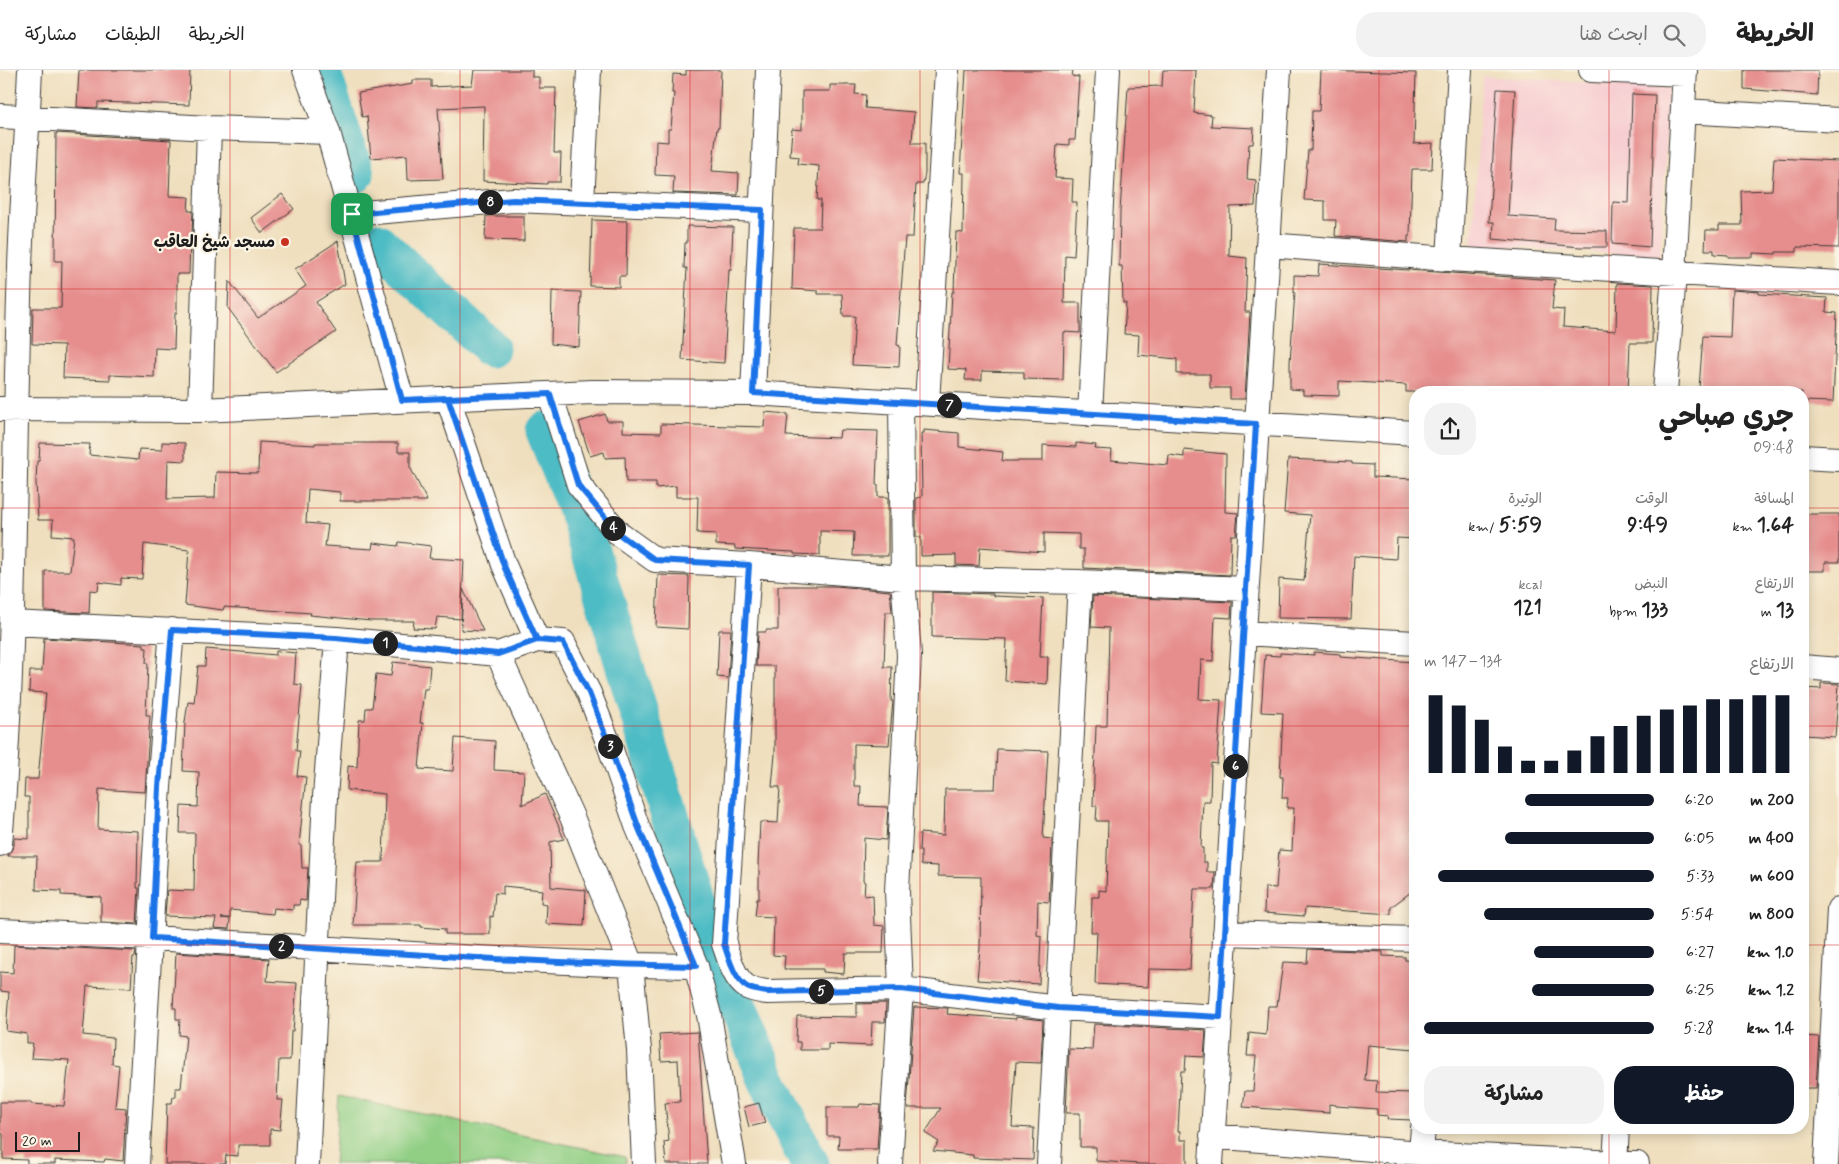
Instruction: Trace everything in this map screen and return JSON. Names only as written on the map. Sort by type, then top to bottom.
[{"type":"street","points":[[0,844],[6,777],[12,623],[8,408],[20,268],[30,70]]},
{"type":"street","points":[[305,70],[328,132],[402,400]]},
{"type":"street","points":[[582,202],[589,70]]},
{"type":"street","points":[[753,393],[768,70]]},
{"type":"street","points":[[927,403],[947,70]]},
{"type":"street","points":[[1090,414],[1108,70]]},
{"type":"street","points":[[1210,1164],[1279,70]]},
{"type":"street","points":[[1449,260],[1460,70]]},
{"type":"street","points":[[1590,70],[1685,72],[1674,274],[1665,386]]},
{"type":"street","points":[[1684,111],[1839,120]]},
{"type":"street","points":[[0,116],[209,128],[328,132]]},
{"type":"street","points":[[200,410],[209,128]]},
{"type":"street","points":[[352,214],[513,200],[762,210]]},
{"type":"street","points":[[1268,245],[1449,260],[1839,283]]},
{"type":"street","points":[[8,408],[200,410],[592,392],[753,393],[1409,433]]},
{"type":"street","points":[[550,394],[578,485],[619,534],[655,560],[749,565],[904,578],[1080,582],[1246,589]]},
{"type":"street","points":[[448,398],[504,566],[537,640]]},
{"type":"street","points":[[890,1164],[901,989],[897,891],[908,655],[904,578],[901,402]]},
{"type":"street","points":[[1809,458],[1839,460]]},
{"type":"street","points":[[749,565],[724,944],[737,976],[747,988],[767,992],[901,989],[1058,1008],[1220,1017]]},
{"type":"street","points":[[1049,1164],[1080,582]]},
{"type":"street","points":[[12,623],[336,638],[498,654],[537,640],[563,642],[589,693],[638,826],[696,966],[709,1015],[734,1164]]},
{"type":"street","points":[[137,1164],[152,938],[159,787],[172,630]]},
{"type":"street","points":[[1244,633],[1409,643]]},
{"type":"street","points":[[307,1164],[325,797],[336,638]]},
{"type":"street","points":[[498,654],[572,817],[631,965],[644,1164]]},
{"type":"street","points":[[1809,668],[1839,670]]},
{"type":"street","points":[[1826,1164],[1839,909]]},
{"type":"street","points":[[0,931],[631,965],[696,966]]},
{"type":"street","points":[[1225,933],[1409,939]]},
{"type":"street","points":[[1421,1153],[1423,1134]]},
{"type":"street","points":[[1212,1136],[1421,1153],[1622,1164],[1618,1134]]},
{"type":"shaded area","points":[[1482,76],[1669,88],[1660,256],[1472,245]]},
{"type":"green space","points":[[339,1096],[625,1157],[625,1164],[334,1164]]},
{"type":"building","points":[[79,70],[190,70],[189,105],[98,102],[98,108],[77,107]]},
{"type":"building","points":[[474,70],[532,70],[532,77],[539,77],[539,88],[556,88],[554,153],[561,153],[560,182],[547,182],[547,184],[483,181],[484,106],[438,108],[443,179],[408,180],[407,155],[371,158],[367,116],[362,117],[358,93],[413,84],[413,80],[431,80],[431,87],[472,85]]},
{"type":"building","points":[[686,70],[721,70],[719,128],[717,128],[712,171],[739,173],[738,195],[673,193],[674,176],[655,175],[656,141],[668,142],[668,129],[671,129],[674,93],[672,93],[673,74],[686,75]]},
{"type":"building","points":[[966,70],[1073,70],[1072,76],[1079,77],[1075,140],[1069,140],[1069,145],[1057,144],[1055,178],[1073,179],[1072,202],[1077,202],[1074,256],[1065,255],[1064,303],[1080,303],[1080,333],[1064,332],[1063,380],[1024,379],[1024,372],[982,371],[982,380],[965,380],[966,370],[948,369],[952,292],[954,292],[956,232],[963,233],[964,173],[960,173]]},
{"type":"building","points":[[1163,70],[1196,70],[1194,113],[1212,115],[1211,126],[1254,128],[1253,144],[1249,144],[1247,179],[1256,180],[1255,206],[1230,207],[1229,256],[1247,258],[1245,312],[1250,312],[1245,399],[1230,399],[1230,388],[1210,388],[1210,374],[1177,374],[1177,359],[1138,355],[1139,335],[1124,334],[1126,303],[1123,303],[1122,266],[1119,266],[1120,212],[1128,87],[1162,86]]},
{"type":"building","points":[[1321,70],[1416,73],[1414,144],[1433,143],[1432,169],[1412,169],[1410,236],[1408,236],[1408,242],[1335,236],[1336,220],[1325,220],[1325,201],[1304,200],[1308,150],[1311,150],[1312,111],[1319,111]]},
{"type":"building","points":[[1744,70],[1818,70],[1817,95],[1744,89]]},
{"type":"building","points":[[830,85],[856,85],[855,94],[866,95],[865,108],[914,112],[912,143],[925,143],[925,173],[923,184],[916,184],[913,237],[905,237],[897,345],[900,346],[899,367],[852,365],[855,316],[843,316],[842,294],[818,294],[818,291],[792,289],[794,228],[820,228],[821,200],[817,200],[819,166],[798,164],[799,157],[790,156],[792,129],[802,130],[802,91],[830,91]]},
{"type":"building","points":[[1497,89],[1515,90],[1508,216],[1555,219],[1554,230],[1607,231],[1607,247],[1580,247],[1493,239],[1494,222],[1489,222]]},
{"type":"building","points":[[1632,94],[1655,95],[1650,247],[1612,244],[1613,202],[1629,203]]},
{"type":"building","points":[[56,133],[171,140],[169,196],[189,197],[188,211],[193,211],[192,234],[190,234],[189,274],[177,274],[177,313],[175,313],[174,349],[155,348],[154,377],[110,375],[110,380],[63,378],[64,345],[32,344],[33,308],[61,308],[62,261],[55,261]]},
{"type":"building","points":[[1774,158],[1839,161],[1839,248],[1797,247],[1797,252],[1776,252],[1776,254],[1753,253],[1753,257],[1728,257],[1728,255],[1714,254],[1714,250],[1705,250],[1706,230],[1719,230],[1719,225],[1742,225],[1741,191],[1772,190]]},
{"type":"building","points":[[282,194],[294,209],[262,233],[251,218]]},
{"type":"building","points":[[486,216],[524,216],[524,241],[485,240]]},
{"type":"building","points":[[592,220],[627,221],[626,276],[619,276],[619,287],[590,286]]},
{"type":"building","points":[[687,226],[733,227],[724,363],[682,360],[687,268],[684,268]]},
{"type":"building","points":[[338,241],[345,284],[316,302],[336,332],[276,372],[228,308],[229,281],[258,318],[306,286],[295,269]]},
{"type":"building","points":[[1319,264],[1555,280],[1552,309],[1564,310],[1563,327],[1616,331],[1617,283],[1653,285],[1652,343],[1630,343],[1628,386],[1409,386],[1409,392],[1406,392],[1406,385],[1339,381],[1339,396],[1303,395],[1303,390],[1290,389],[1295,292],[1294,275],[1318,276]]},
{"type":"building","points":[[1732,290],[1759,292],[1759,294],[1827,298],[1826,312],[1837,313],[1833,402],[1809,401],[1809,386],[1699,386],[1703,336],[1730,337]]},
{"type":"building","points":[[552,291],[581,292],[579,347],[551,344]]},
{"type":"building","points":[[765,412],[788,414],[786,436],[839,438],[840,430],[878,431],[876,485],[878,485],[878,497],[888,497],[888,556],[853,556],[854,532],[820,531],[820,555],[735,549],[735,546],[716,545],[716,534],[697,533],[698,497],[676,497],[676,486],[656,488],[656,482],[626,482],[625,457],[605,458],[604,452],[590,456],[579,422],[605,414],[607,421],[623,421],[623,432],[661,433],[661,424],[764,427]]},
{"type":"building","points":[[924,430],[959,433],[959,447],[1003,452],[1002,461],[1043,461],[1043,445],[1076,447],[1076,443],[1096,445],[1095,449],[1112,450],[1111,460],[1168,465],[1169,455],[1184,457],[1184,450],[1226,454],[1225,512],[1238,513],[1236,535],[1231,535],[1230,575],[1084,568],[1084,549],[1079,549],[1079,534],[1044,533],[1044,552],[980,547],[979,566],[956,565],[956,555],[921,556],[921,537],[916,537],[916,498],[922,497],[921,433],[924,433]]},
{"type":"building","points":[[162,442],[185,443],[185,461],[168,460],[167,499],[215,498],[216,472],[258,473],[259,442],[315,445],[315,443],[398,443],[398,452],[410,452],[410,467],[427,501],[340,501],[340,492],[308,489],[306,523],[328,525],[325,546],[372,549],[373,543],[398,546],[399,542],[431,546],[429,558],[464,560],[461,619],[437,617],[435,629],[413,628],[414,621],[371,621],[310,615],[311,613],[224,607],[223,610],[185,605],[189,550],[144,544],[142,579],[121,578],[121,585],[99,582],[98,591],[90,590],[89,613],[45,611],[45,571],[70,571],[74,537],[52,535],[53,520],[38,520],[36,482],[40,443],[90,444],[89,455],[138,460],[139,449],[162,450]]},
{"type":"building","points":[[1288,459],[1352,462],[1352,464],[1373,465],[1373,477],[1409,479],[1409,539],[1397,538],[1396,559],[1354,556],[1351,619],[1278,618],[1279,579],[1304,581],[1310,515],[1284,513]]},
{"type":"building","points":[[1809,514],[1839,514],[1839,562],[1825,562],[1825,571],[1809,571]]},
{"type":"building","points":[[658,575],[689,576],[688,629],[656,627]]},
{"type":"building","points":[[778,586],[836,586],[890,591],[892,612],[886,612],[884,667],[892,667],[891,701],[893,701],[889,745],[854,744],[854,786],[861,786],[860,806],[888,807],[886,840],[864,838],[864,896],[873,895],[874,925],[884,926],[883,953],[845,953],[844,974],[823,972],[823,969],[784,969],[785,956],[773,955],[774,917],[755,916],[757,899],[759,899],[760,822],[778,823],[780,787],[772,787],[775,754],[775,666],[756,666],[758,632],[778,630]]},
{"type":"building","points":[[463,589],[483,631],[461,630]]},
{"type":"building","points":[[932,592],[1043,598],[1040,657],[1048,657],[1047,684],[1005,681],[1007,639],[932,637]]},
{"type":"building","points":[[1093,596],[1232,602],[1231,618],[1215,617],[1213,661],[1201,660],[1199,699],[1221,700],[1217,764],[1211,763],[1210,801],[1203,801],[1201,848],[1203,848],[1203,862],[1207,862],[1207,872],[1215,872],[1214,889],[1194,889],[1190,970],[1149,969],[1148,987],[1095,984],[1097,932],[1091,932],[1092,897],[1099,897],[1099,890],[1106,891],[1108,821],[1096,821],[1097,806],[1093,806],[1096,726],[1107,726],[1109,628],[1091,627]]},
{"type":"building","points":[[719,630],[731,630],[728,678],[717,677]]},
{"type":"building","points":[[44,638],[144,644],[144,648],[147,648],[146,715],[150,715],[145,792],[99,789],[98,829],[138,831],[137,888],[139,888],[137,924],[101,922],[101,897],[61,895],[61,891],[36,890],[37,856],[8,856],[14,845],[14,838],[29,839],[29,797],[24,797],[25,779],[38,779],[46,693],[29,692],[30,671],[42,671]]},
{"type":"building","points":[[206,649],[276,655],[276,651],[296,653],[294,684],[302,685],[296,751],[300,751],[297,776],[306,777],[299,845],[301,845],[302,868],[308,868],[306,901],[300,900],[299,905],[293,905],[293,910],[274,908],[273,914],[230,910],[230,918],[221,918],[230,919],[229,929],[214,928],[216,918],[165,916],[167,890],[194,891],[195,833],[180,833],[181,806],[198,807],[199,772],[183,771],[185,722],[188,702],[194,703],[198,666],[205,666]]},
{"type":"building","points":[[1314,652],[1340,654],[1340,657],[1409,662],[1409,894],[1391,907],[1391,914],[1305,908],[1304,916],[1264,913],[1265,887],[1276,888],[1279,850],[1292,851],[1294,808],[1287,808],[1288,798],[1282,798],[1283,777],[1280,777],[1283,713],[1261,712],[1265,655],[1280,656],[1280,653],[1314,655]]},
{"type":"building","points":[[393,662],[430,666],[428,689],[424,689],[420,723],[423,723],[419,769],[453,771],[455,738],[495,741],[494,770],[524,772],[522,805],[545,794],[564,839],[550,842],[551,887],[586,890],[584,926],[546,924],[547,904],[541,903],[542,890],[503,886],[503,894],[495,893],[493,917],[490,916],[490,934],[445,934],[445,929],[421,927],[421,925],[353,925],[357,862],[383,862],[385,794],[347,790],[348,766],[357,767],[359,720],[365,720],[366,708],[372,708],[376,674],[391,676]]},
{"type":"building","points":[[1821,683],[1839,684],[1835,737],[1809,735],[1809,688],[1821,689]]},
{"type":"building","points":[[997,749],[1048,751],[1043,838],[1052,839],[1052,845],[1049,902],[1038,901],[1037,935],[1041,936],[1039,984],[977,980],[980,948],[981,877],[938,876],[938,866],[921,865],[921,851],[919,851],[920,833],[944,835],[945,789],[995,789]]},
{"type":"building","points":[[14,945],[136,951],[135,957],[133,957],[131,988],[87,986],[83,1035],[113,1038],[112,1064],[119,1065],[115,1107],[126,1108],[123,1161],[105,1159],[104,1162],[55,1160],[55,1164],[27,1164],[27,1160],[3,1159],[3,1134],[0,1133],[0,1102],[31,1102],[31,1104],[64,1106],[69,1060],[31,1058],[33,1043],[27,1043],[27,1034],[6,1031],[9,992],[0,991],[0,972],[13,973]]},
{"type":"building","points":[[1308,949],[1383,952],[1383,956],[1405,957],[1405,960],[1409,960],[1409,1048],[1368,1045],[1365,1080],[1377,1081],[1376,1092],[1409,1093],[1409,1120],[1387,1119],[1388,1116],[1377,1115],[1377,1109],[1329,1104],[1329,1113],[1243,1107],[1245,1091],[1253,1091],[1256,1056],[1247,1056],[1249,1033],[1266,1035],[1268,1006],[1277,1006],[1283,962],[1307,963]]},
{"type":"building","points":[[176,953],[269,959],[267,981],[297,983],[293,1031],[291,1031],[290,1060],[279,1060],[277,1100],[283,1100],[280,1130],[270,1129],[270,1145],[238,1145],[238,1156],[226,1155],[225,1164],[165,1164],[167,1103],[172,1103],[173,1097],[176,1097],[176,1088],[181,1088],[186,1036],[179,1035],[180,1019],[176,1019],[176,1008],[173,1008]]},
{"type":"building","points":[[886,1003],[885,1022],[872,1022],[871,1046],[828,1044],[828,1050],[800,1050],[800,1042],[796,1042],[797,1016],[857,1017],[857,1004]]},
{"type":"building","points":[[914,1007],[948,1008],[947,1014],[1043,1020],[1041,1063],[1016,1062],[1012,1127],[1034,1128],[1033,1160],[973,1158],[973,1155],[933,1151],[939,1142],[925,1133],[941,1108],[907,1108]]},
{"type":"building","points":[[1094,1024],[1206,1030],[1204,1057],[1186,1056],[1185,1071],[1181,1071],[1178,1131],[1180,1131],[1180,1140],[1187,1140],[1187,1164],[1140,1164],[1096,1161],[1096,1147],[1080,1147],[1080,1113],[1066,1113],[1069,1049],[1092,1050]]},
{"type":"building","points":[[698,1032],[707,1164],[666,1164],[664,1142],[669,1141],[665,1103],[680,1102],[678,1060],[661,1061],[659,1034]]},
{"type":"building","points":[[1809,1036],[1819,1037],[1816,1088],[1809,1088]]},
{"type":"building","points":[[759,1103],[765,1123],[749,1127],[744,1107]]},
{"type":"building","points":[[860,1104],[880,1105],[877,1149],[838,1149],[839,1136],[827,1136],[827,1107],[859,1107]]},
{"type":"waterway","points":[[321,70],[355,174]]},
{"type":"waterway","points":[[377,242],[490,348]]},
{"type":"waterway","points":[[545,431],[580,517],[696,903],[767,1079],[810,1164]]},
{"type":"place","name":"مسجد شيخ العاقب","points":[[285,242]]},
{"type":"route","points":[[352,214],[402,400],[448,398],[466,454],[504,566],[537,640],[498,654],[336,638],[172,630],[159,787],[152,938],[478,958],[696,966],[638,826],[589,693],[563,642],[537,640],[520,603],[504,566],[448,398],[550,394],[578,485],[619,534],[655,560],[749,565],[724,944],[737,976],[747,988],[767,992],[901,989],[1058,1008],[1220,1017],[1256,424],[753,393],[762,210],[513,200],[352,214]]}]
